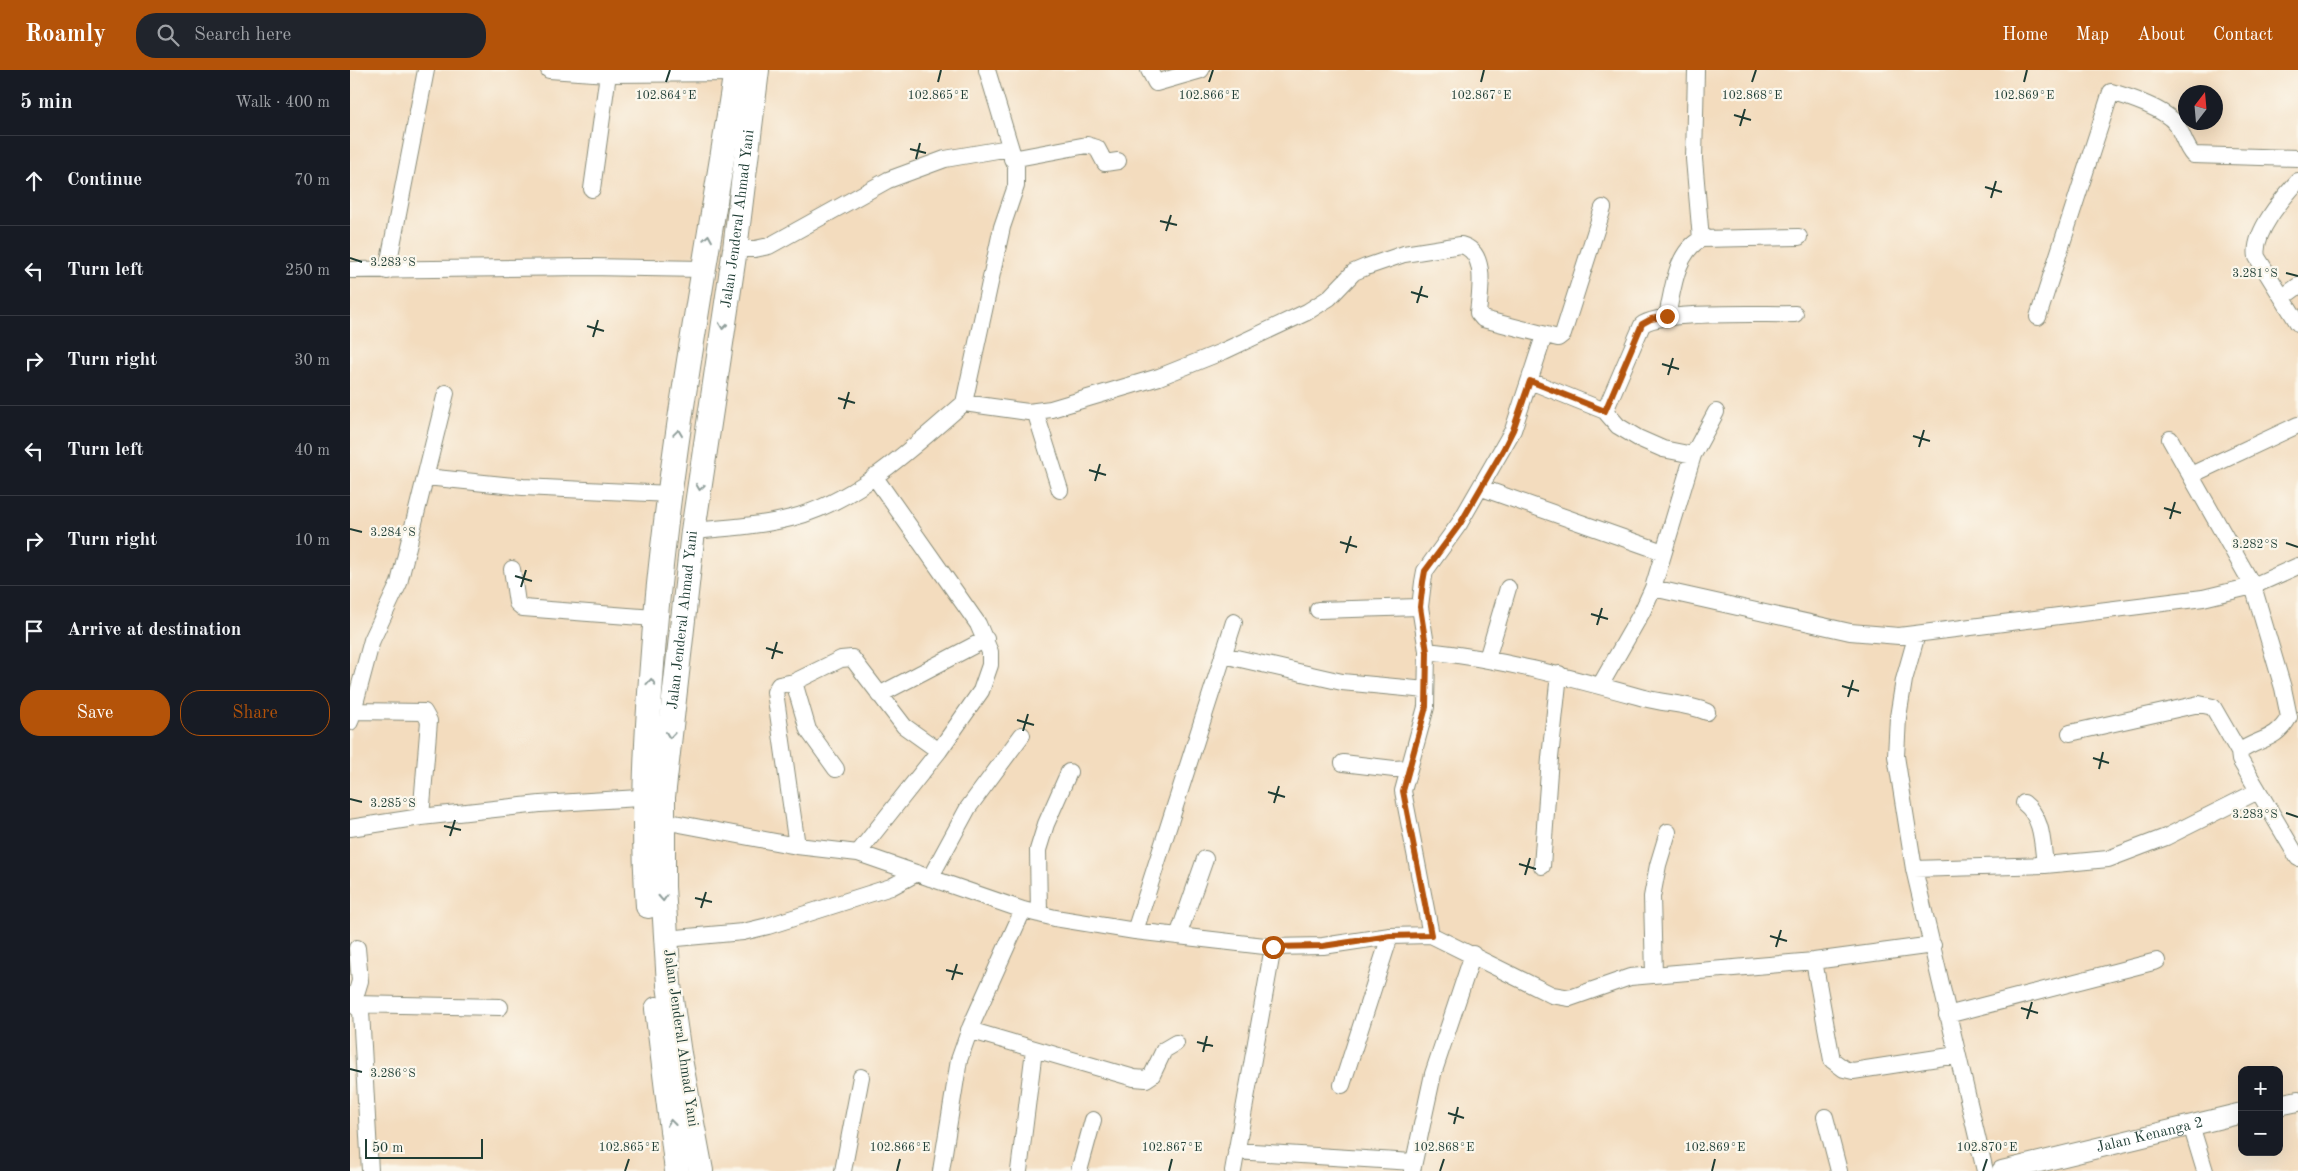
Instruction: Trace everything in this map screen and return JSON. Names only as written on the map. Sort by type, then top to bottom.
[{"type":"highway","name":"Jalan Jenderal Ahmad Yani","points":[[677,1171],[655,994],[647,893],[654,808],[681,637],[693,531],[735,249],[743,71]]},
{"type":"highway","name":"Jalan Jenderal Ahmad Yani","points":[[701,1171],[679,1054],[669,985],[654,808],[654,627],[690,345],[703,269],[743,71]]},
{"type":"highway","points":[[654,627],[681,637]]},
{"type":"main road","points":[[2283,1104],[2298,1101]]},
{"type":"main road","name":"Jalan Kenanga 2","points":[[2002,1171],[2238,1115]]},
{"type":"street","points":[[387,271],[426,70]]},
{"type":"street","points":[[549,70],[608,74],[743,71]]},
{"type":"street","points":[[693,531],[765,523],[793,517],[830,504],[903,456],[964,403],[1002,227],[1016,186],[1016,166],[987,70]]},
{"type":"street","points":[[1149,70],[1156,83],[1201,70]]},
{"type":"street","points":[[1696,70],[1694,159],[1700,240]]},
{"type":"street","points":[[592,189],[608,74]]},
{"type":"street","points":[[2038,317],[2111,92],[2130,97],[2166,116],[2176,124],[2193,155],[2298,158]]},
{"type":"street","points":[[735,249],[755,249],[769,246],[878,184],[944,159],[1087,145],[1096,148],[1105,163],[1118,161]]},
{"type":"street","points":[[2298,181],[2277,206],[2256,242],[2255,249],[2257,256],[2298,323]]},
{"type":"street","points":[[964,403],[1010,411],[1051,409],[1159,377],[1224,351],[1307,312],[1329,298],[1354,272],[1404,254],[1462,245],[1474,252],[1481,270],[1478,313],[1483,319],[1555,339],[1562,334],[1604,208]]},
{"type":"street","points":[[1667,316],[1681,261],[1692,244],[1700,240],[1799,238]]},
{"type":"street","points":[[350,270],[588,267],[703,269]]},
{"type":"street","points":[[2282,297],[2298,286]]},
{"type":"street","points":[[1605,411],[1642,324],[1651,319],[1667,316],[1795,314]]},
{"type":"street","points":[[1431,935],[1403,791],[1424,721],[1427,652],[1420,607],[1425,571],[1448,542],[1482,488],[1513,430],[1544,336]]},
{"type":"street","points":[[1530,381],[1605,411],[1618,426],[1638,438],[1664,449],[1693,455]]},
{"type":"street","points":[[420,817],[430,721],[428,715],[424,712],[352,717],[372,640],[399,583],[446,393]]},
{"type":"street","points":[[1035,411],[1060,490]]},
{"type":"street","points":[[1601,684],[1642,612],[1653,588],[1693,455],[1716,412]]},
{"type":"street","points":[[2191,475],[2298,426]]},
{"type":"street","points":[[2170,439],[2253,586],[2289,717],[2283,727],[2274,734],[2239,752]]},
{"type":"street","points":[[858,853],[939,751],[987,679],[990,665],[990,652],[978,624],[874,476]]},
{"type":"street","points":[[426,477],[522,487],[670,494]]},
{"type":"street","points":[[1482,488],[1663,552]]},
{"type":"street","points":[[1653,588],[1850,632],[1899,636],[2202,598],[2253,586],[2298,566]]},
{"type":"street","points":[[512,569],[517,603],[523,608],[654,627]]},
{"type":"street","points":[[1487,659],[1508,588]]},
{"type":"street","points":[[1318,610],[1420,607]]},
{"type":"street","points":[[1135,931],[1234,622]]},
{"type":"street","points":[[1917,634],[1900,708],[1896,756],[1914,869],[1985,1171]]},
{"type":"street","points":[[879,696],[986,639]]},
{"type":"street","points":[[1427,652],[1487,659],[1559,674],[1601,684],[1658,702],[1690,706],[1707,712]]},
{"type":"street","points":[[1223,655],[1342,682],[1426,690]]},
{"type":"street","points":[[797,846],[775,692],[779,685],[794,682],[849,657],[855,661],[879,696],[909,731],[939,751]]},
{"type":"street","points":[[1542,866],[1550,758],[1559,674]]},
{"type":"street","points":[[794,682],[808,730],[836,769]]},
{"type":"street","points":[[2070,733],[2199,704],[2213,707],[2239,752],[2246,774],[2298,858]]},
{"type":"street","points":[[666,940],[743,932],[768,926],[923,876],[968,808],[1022,736]]},
{"type":"street","points":[[1343,763],[1384,768],[1409,768]]},
{"type":"street","points":[[941,1171],[951,1099],[959,1060],[969,1030],[1031,912],[1038,850],[1046,824],[1069,772]]},
{"type":"street","points":[[1914,869],[2045,865],[2108,859],[2166,837],[2258,791]]},
{"type":"street","points":[[2024,802],[2032,809],[2038,820],[2045,865]]},
{"type":"street","points":[[350,828],[420,817],[540,804],[654,808],[797,846],[858,853],[1031,912],[1135,931],[1273,947],[1323,946],[1390,936],[1431,935],[1473,954],[1552,995],[1570,998],[1588,994],[1622,979],[1814,961],[1933,945]]},
{"type":"street","points":[[1654,975],[1652,890],[1668,832]]},
{"type":"street","points":[[1178,936],[1205,859]]},
{"type":"street","points":[[1342,1085],[1390,936]]},
{"type":"street","points":[[1233,1171],[1273,947]]},
{"type":"street","points":[[352,1004],[360,981],[357,948]]},
{"type":"street","points":[[1236,1151],[1412,1166],[1433,1074],[1473,954]]},
{"type":"street","points":[[1814,961],[1832,1060],[1837,1065],[1854,1071],[1957,1055]]},
{"type":"street","points":[[1947,1014],[2157,961]]},
{"type":"street","points":[[352,1004],[500,1007]]},
{"type":"street","points":[[352,1004],[361,1010],[370,1171]]},
{"type":"street","points":[[969,1030],[1134,1078],[1146,1079],[1152,1075],[1164,1050],[1176,1043]]},
{"type":"street","points":[[1019,1171],[1034,1050]]},
{"type":"street","points":[[844,1171],[861,1077]]},
{"type":"street","points":[[1825,1117],[1839,1171]]},
{"type":"street","points":[[1079,1171],[1093,1120]]},
{"type":"street","points":[[2191,1125],[2205,1171]]},
{"type":"route","points":[[1273,947],[1323,946],[1390,936],[1431,935],[1403,791],[1424,721],[1426,707],[1427,652],[1420,607],[1425,571],[1432,559],[1448,542],[1482,488],[1513,430],[1530,381],[1605,411],[1642,324],[1651,319],[1667,316]]}]
